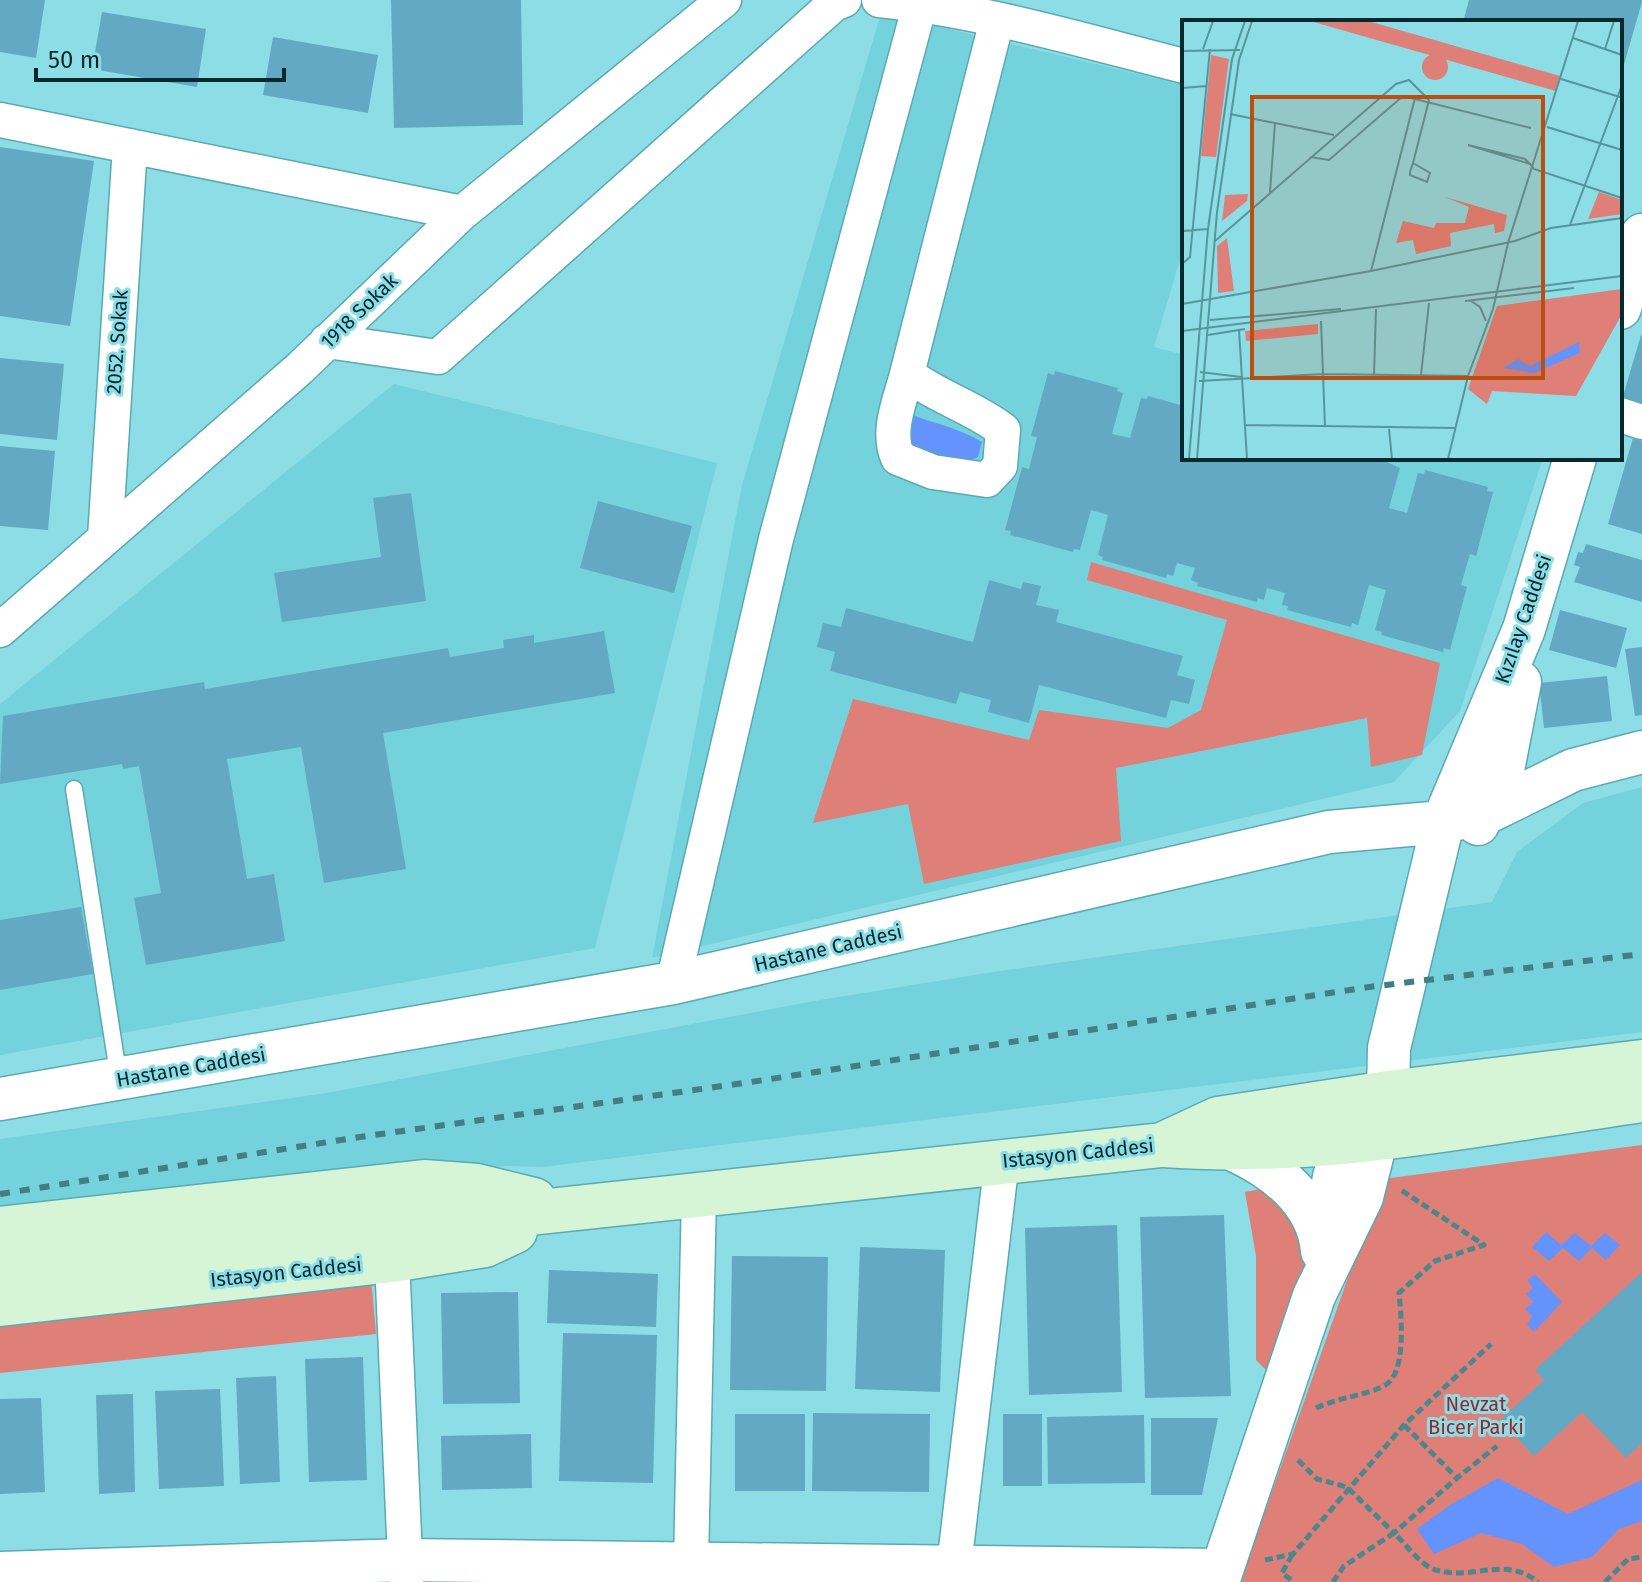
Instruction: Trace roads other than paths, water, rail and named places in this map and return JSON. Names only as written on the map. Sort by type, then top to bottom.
[{"type":"main road","name":"Istasyon Caddesi","points":[[0,1270],[1162,1145],[1218,1119],[1642,1062]]},
{"type":"main road","points":[[1162,1145],[1234,1150],[1361,1138],[1642,1100]]},
{"type":"main road","points":[[0,1229],[424,1182],[477,1186],[564,1207]]},
{"type":"main road","name":"Istasyon Caddesi","points":[[0,1304],[392,1260],[485,1245],[564,1207]]},
{"type":"street","name":"1918 Sokak","points":[[0,630],[327,341],[462,213],[724,0]]},
{"type":"street","points":[[327,341],[438,357],[834,4],[844,0]]},
{"type":"street","points":[[879,0],[990,10],[1182,65]]},
{"type":"street","points":[[673,983],[776,539],[920,4]]},
{"type":"street","points":[[907,374],[990,10]]},
{"type":"street","points":[[0,120],[462,213]]},
{"type":"street","name":"2052. Sokak","points":[[105,538],[130,146]]},
{"type":"street","points":[[1622,301],[1642,235]]},
{"type":"street","points":[[1622,416],[1642,422]]},
{"type":"street","name":"Kızılay Caddesi","points":[[1361,1138],[1389,1048],[1443,822],[1524,629],[1574,460]]},
{"type":"street","points":[[1426,895],[1486,813],[1503,770],[1519,701],[1524,629]]},
{"type":"street","name":"Hastane Caddesi","points":[[0,1099],[673,983],[1329,832],[1443,822],[1486,813],[1573,770],[1642,752]]},
{"type":"street","points":[[1329,832],[1463,777],[1503,770]]},
{"type":"street","points":[[1329,832],[1368,836],[1397,851],[1413,863],[1426,895]]},
{"type":"street","points":[[1314,1296],[1334,1177],[1361,1138]]},
{"type":"street","points":[[0,1573],[405,1571],[691,1563],[954,1566],[1220,1576],[1314,1296],[1362,1197],[1361,1138]]},
{"type":"street","points":[[1234,1150],[1263,1164],[1289,1184],[1310,1214],[1322,1248]]},
{"type":"street","points":[[954,1566],[1002,1160]]},
{"type":"street","points":[[691,1563],[699,1194]]},
{"type":"street","points":[[392,1260],[405,1571]]},
{"type":"lane","points":[[74,789],[119,1079]]},
{"type":"water","points":[[910,414],[982,442],[978,457],[961,461],[941,459],[914,446],[908,440]]},
{"type":"water","points":[[1546,1232],[1561,1245],[1575,1233],[1591,1246],[1605,1233],[1620,1245],[1606,1260],[1592,1248],[1579,1261],[1563,1248],[1549,1261],[1532,1247]]},
{"type":"water","points":[[1535,1274],[1562,1302],[1534,1332],[1527,1325],[1532,1316],[1525,1309],[1533,1302],[1526,1294],[1533,1288],[1527,1280]]},
{"type":"water","points":[[1498,1478],[1568,1514],[1642,1480],[1642,1521],[1619,1529],[1592,1557],[1554,1567],[1522,1544],[1481,1533],[1434,1554],[1417,1529],[1450,1505]]},
{"type":"railway","points":[[0,1194],[360,1137],[751,1082],[1369,987],[1642,954]]},
{"type":"park label","name":"Nevzat Bicer Parki","points":[[1476,1416]]}]
